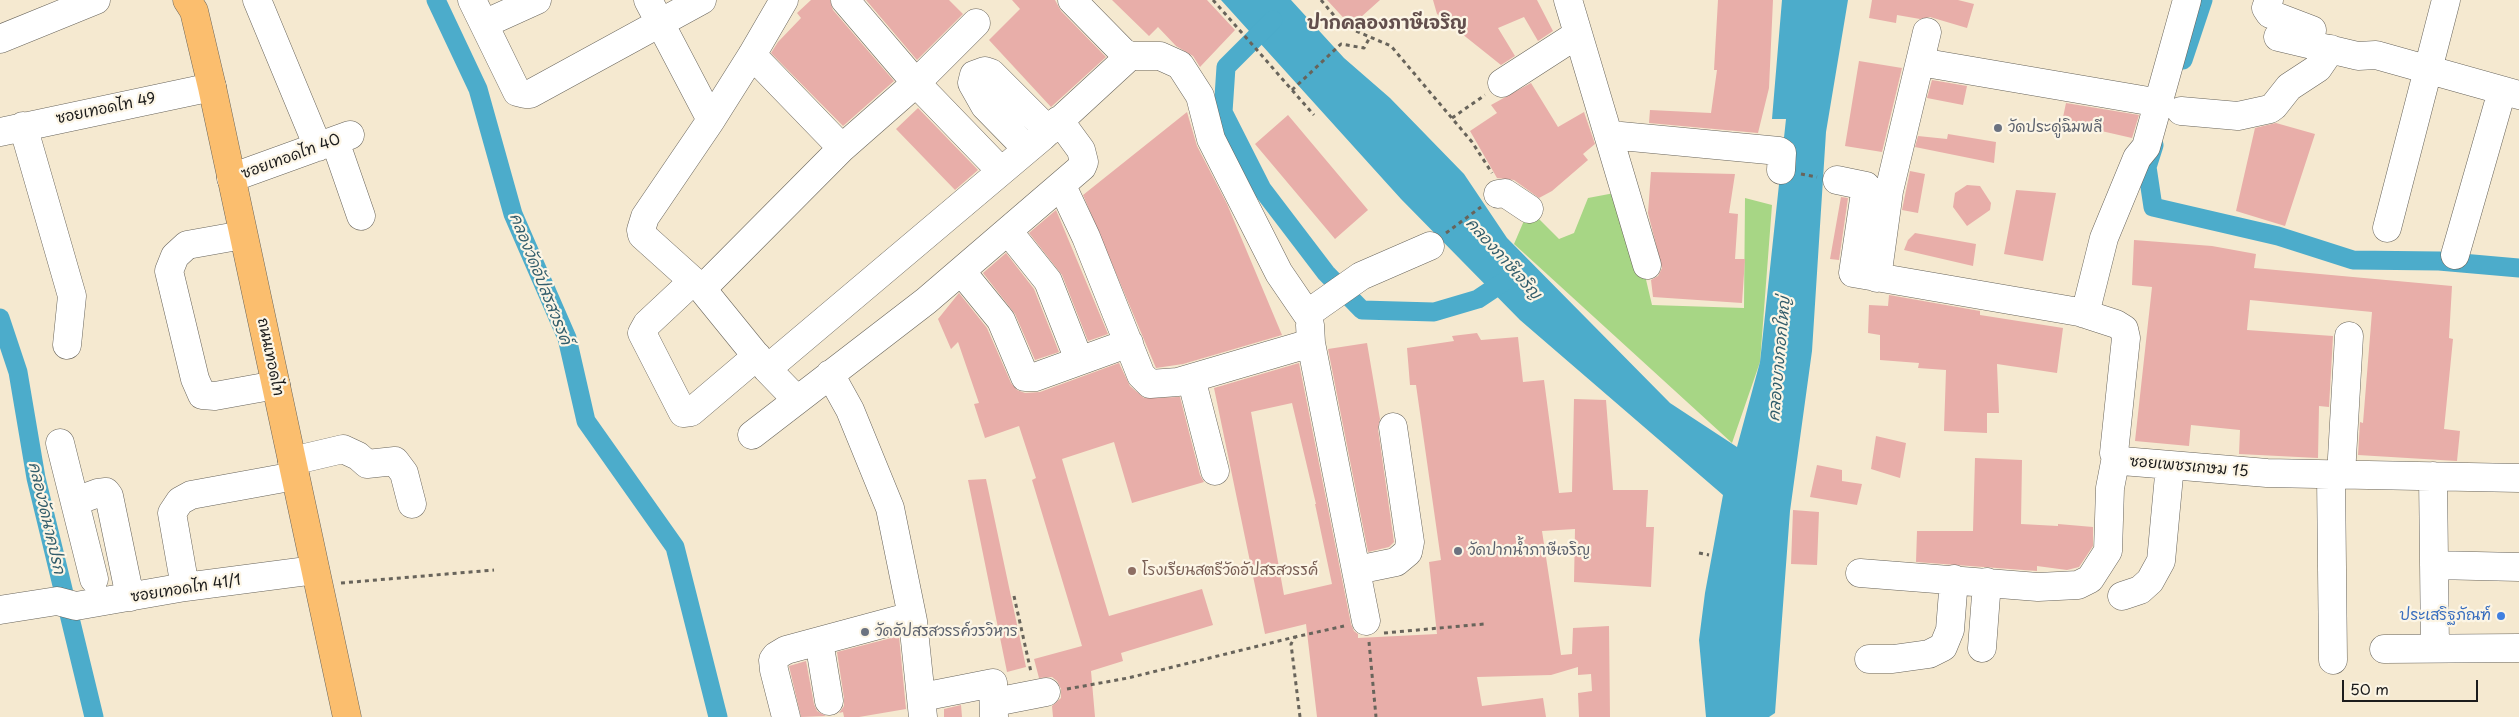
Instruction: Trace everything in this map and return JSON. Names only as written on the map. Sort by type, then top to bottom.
[{"type":"main road","name":"ถนนเทอดไท","points":[[187,0],[194,11],[212,87],[347,717]]},
{"type":"street","points":[[0,39],[96,0]]},
{"type":"street","points":[[257,0],[335,141],[361,216]]},
{"type":"street","points":[[472,0],[517,92],[530,94],[654,11],[702,0]]},
{"type":"street","points":[[484,24],[537,0]]},
{"type":"street","points":[[784,0],[711,120],[645,217],[641,230],[642,235],[697,285],[797,400]]},
{"type":"street","points":[[845,0],[916,83],[1001,171]]},
{"type":"street","points":[[1072,0],[1123,52],[1130,56],[1160,56],[1180,65],[1200,96],[1211,139],[1279,273],[1315,309]]},
{"type":"street","points":[[1568,0],[1647,266]]},
{"type":"street","points":[[2084,314],[2104,238],[2137,158],[2171,107],[2187,0]]},
{"type":"street","points":[[2269,0],[2266,8],[2270,14],[2281,20],[2339,38],[2376,55],[2510,93],[2455,255]]},
{"type":"street","points":[[2387,228],[2446,0]]},
{"type":"street","points":[[654,11],[711,120]]},
{"type":"street","points":[[976,23],[916,83],[842,148],[697,285],[646,324],[642,333],[683,413],[691,412],[762,362],[1001,171],[1130,56]]},
{"type":"street","points":[[1837,180],[1878,188],[1920,62],[1928,32]]},
{"type":"street","points":[[1502,83],[1578,34]]},
{"type":"street","points":[[2278,37],[2358,56],[2376,55]]},
{"type":"street","points":[[1920,62],[2171,107],[2238,116],[2274,106],[2289,87],[2318,68],[2332,49]]},
{"type":"street","points":[[752,55],[842,148]]},
{"type":"street","points":[[752,435],[926,301],[1062,186],[1084,162],[1081,150],[1054,125],[990,73],[985,71],[974,76],[972,80],[974,88],[985,106],[1027,149]]},
{"type":"street","name":"ซอยเทอดไท 49","points":[[11,129],[212,87]]},
{"type":"street","points":[[11,129],[72,296],[68,345]]},
{"type":"street","name":"ซอยเทอดไท 40","points":[[231,178],[335,141]]},
{"type":"street","points":[[1610,143],[1779,151],[1782,153],[1781,170]]},
{"type":"street","points":[[1062,186],[1086,237],[1141,375],[1150,384],[1158,385],[1191,378],[1311,343]]},
{"type":"street","name":"ซอยเพชรเกษม 15","points":[[1878,188],[1853,273],[2084,314],[2116,324],[2126,333],[2114,452],[2116,457],[2122,461],[2267,473],[2519,478]]},
{"type":"street","points":[[1501,194],[1529,209]]},
{"type":"street","points":[[1008,232],[1048,281],[1079,360]]},
{"type":"street","points":[[243,235],[187,245],[175,256],[169,271],[196,379],[202,395],[214,396],[276,385]]},
{"type":"street","points":[[1367,628],[1311,343],[1315,309],[1361,276],[1430,246]]},
{"type":"street","points":[[961,271],[1001,320],[1025,378],[1035,377],[1129,343]]},
{"type":"street","points":[[2333,660],[2336,475],[2349,336]]},
{"type":"street","points":[[830,374],[850,410],[890,508],[912,616],[922,707],[993,683],[1015,701]]},
{"type":"street","points":[[1191,378],[1215,471]]},
{"type":"street","points":[[1357,570],[1396,562],[1408,552],[1410,542],[1393,427]]},
{"type":"street","points":[[60,443],[94,579]]},
{"type":"street","points":[[185,587],[172,513],[180,500],[191,495],[293,468],[342,450],[358,456],[367,464],[395,461],[404,473],[412,504]]},
{"type":"street","points":[[1860,573],[2038,586],[2078,585],[2090,579],[2108,551],[2110,488],[2116,457]]},
{"type":"street","points":[[2122,596],[2140,590],[2150,581],[2161,561],[2170,464]]},
{"type":"street","points":[[2433,476],[2435,648]]},
{"type":"street","points":[[76,501],[98,493],[106,492],[109,496],[130,597]]},
{"type":"street","points":[[2434,565],[2519,566]]},
{"type":"street","name":"ซอยเทอดไท 41/1","points":[[0,610],[130,597],[185,587],[317,578]]},
{"type":"street","points":[[1869,659],[1893,660],[1929,654],[1943,647],[1950,630],[1954,579]]},
{"type":"street","points":[[1982,648],[1987,582]]},
{"type":"street","points":[[786,717],[773,660],[776,656],[786,650],[912,616]]},
{"type":"street","points":[[819,641],[829,701]]},
{"type":"street","points":[[2384,649],[2519,648]]},
{"type":"path","points":[[1213,0],[1314,115]]},
{"type":"path","points":[[1321,0],[1342,25],[1391,46],[1472,142],[1501,194]]},
{"type":"path","points":[[1292,90],[1341,44],[1364,48],[1370,37]]},
{"type":"path","points":[[1452,118],[1502,83]]},
{"type":"path","points":[[1781,170],[1837,180]]},
{"type":"path","points":[[1698,553],[1709,555]]},
{"type":"path","points":[[317,578],[494,570]]},
{"type":"path","points":[[1014,596],[1035,687],[1021,692],[1015,701]]},
{"type":"path","points":[[1015,701],[1128,678],[1295,637],[1367,628],[1484,624]]},
{"type":"path","points":[[1367,628],[1376,717]]},
{"type":"path","points":[[1295,637],[1291,644],[1300,717]]},
{"type":"green space","points":[[1625,191],[1652,305],[1744,308],[1745,198],[1772,205],[1760,362],[1732,443],[1514,244],[1529,209],[1559,239],[1574,233],[1588,198]]},
{"type":"water","points":[[1221,0],[1291,0],[1344,58],[1390,98],[1464,174],[1507,238],[1670,403],[1737,447],[1760,362],[1786,119],[1772,119],[1782,0],[1848,0],[1826,132],[1812,351],[1790,511],[1775,713],[1769,717],[1706,717],[1699,640],[1705,593],[1723,495],[1520,320],[1401,199]]},
{"type":"building","points":[[811,0],[830,0],[833,10],[894,81],[843,126],[771,53],[778,42],[801,18],[797,13]]},
{"type":"building","points":[[866,0],[949,0],[963,14],[917,60]]},
{"type":"building","points":[[1012,0],[1055,0],[1061,11],[1106,57],[1051,107],[989,40],[1020,9]]},
{"type":"building","points":[[1112,0],[1207,0],[1235,30],[1200,67],[1193,56],[1176,46],[1158,27],[1149,36]]},
{"type":"building","points":[[1327,0],[1380,0],[1351,26]]},
{"type":"building","points":[[1433,0],[1537,0],[1553,31],[1538,41],[1524,17],[1498,28],[1515,56],[1501,65],[1437,14]]},
{"type":"building","points":[[1718,0],[1773,0],[1769,88],[1758,133],[1649,123],[1650,110],[1711,113],[1717,70],[1714,70]]},
{"type":"building","points":[[1872,0],[1958,0],[1974,4],[1967,28],[1930,17],[1920,19],[1897,15],[1896,23],[1869,18]]},
{"type":"building","points":[[1859,61],[1902,68],[1882,152],[1845,146]]},
{"type":"building","points":[[1932,80],[1967,86],[1963,105],[1927,98]]},
{"type":"building","points":[[1531,83],[1558,127],[1584,112],[1595,144],[1583,154],[1588,160],[1552,191],[1539,198],[1514,180],[1497,178],[1470,131],[1497,113],[1491,105]]},
{"type":"building","points":[[2066,103],[2139,115],[2132,138],[2062,122]]},
{"type":"building","points":[[918,108],[978,170],[955,190],[896,129]]},
{"type":"building","points":[[1187,112],[1197,146],[1227,204],[1282,335],[1183,364],[1156,368],[1083,195]]},
{"type":"building","points":[[1288,115],[1368,210],[1335,239],[1255,144]]},
{"type":"building","points":[[2276,123],[2315,134],[2285,226],[2236,211],[2255,128]]},
{"type":"building","points":[[1948,134],[1996,142],[1994,163],[1915,147],[1918,136],[1947,139]]},
{"type":"building","points":[[1910,171],[1925,174],[1918,213],[1902,210]]},
{"type":"building","points":[[1651,172],[1735,174],[1729,213],[1738,214],[1735,259],[1745,259],[1742,303],[1653,297],[1651,280],[1658,276],[1662,268],[1648,213]]},
{"type":"building","points":[[1967,185],[1980,186],[1991,203],[1990,210],[1967,226],[1953,207],[1955,193]]},
{"type":"building","points":[[2016,190],[2056,193],[2043,261],[2004,254]]},
{"type":"building","points":[[1841,197],[1848,198],[1839,260],[1830,259]]},
{"type":"building","points":[[1056,210],[1108,334],[1088,341],[1062,275],[1029,233]]},
{"type":"building","points":[[1915,233],[1976,244],[1973,266],[1904,250],[1908,240]]},
{"type":"building","points":[[2134,240],[2212,246],[2256,254],[2254,268],[2452,286],[2449,338],[2453,339],[2444,429],[2460,431],[2457,461],[2358,455],[2360,422],[2363,423],[2372,312],[2250,300],[2247,330],[2333,336],[2329,407],[2319,406],[2318,458],[2239,454],[2240,430],[2191,425],[2189,446],[2135,441],[2152,287],[2132,285]]},
{"type":"building","points":[[1006,253],[1034,289],[1059,352],[1035,360],[1015,314],[983,273]]},
{"type":"building","points":[[959,293],[987,328],[1011,383],[1017,390],[1025,393],[1040,392],[1119,363],[1130,386],[1144,398],[1180,397],[1200,475],[1204,482],[1132,503],[1114,442],[1062,459],[1109,616],[1202,589],[1213,625],[1121,653],[1123,661],[1091,671],[1095,717],[1053,717],[1052,706],[1061,698],[1061,689],[1057,681],[1052,677],[1039,678],[1034,659],[1082,646],[1032,480],[1036,478],[1019,426],[985,438],[974,404],[979,403],[958,342],[951,349],[938,319]]},
{"type":"building","points":[[1889,295],[1980,311],[1980,315],[2063,328],[2057,373],[1997,364],[1999,413],[1987,413],[1987,433],[1944,431],[1946,370],[1918,368],[1919,363],[1880,360],[1880,335],[1868,333],[1869,305],[1888,306]]},
{"type":"building","points":[[1477,333],[1481,340],[1518,337],[1523,382],[1544,380],[1559,493],[1572,492],[1574,399],[1606,400],[1613,490],[1648,490],[1646,527],[1654,527],[1651,587],[1574,582],[1575,529],[1542,531],[1561,655],[1572,654],[1573,628],[1609,626],[1610,717],[1579,717],[1578,693],[1592,691],[1591,674],[1578,675],[1578,667],[1551,675],[1477,677],[1482,706],[1543,698],[1546,717],[1317,717],[1306,624],[1265,634],[1214,388],[1299,363],[1351,624],[1354,631],[1358,634],[1358,638],[1437,634],[1429,562],[1441,560],[1416,385],[1410,385],[1407,348],[1454,341],[1452,336]],"holes":[[[1292,403],[1316,504],[1332,584],[1284,595],[1251,412]]]},
{"type":"building","points":[[1367,343],[1380,419],[1378,429],[1394,542],[1389,547],[1368,552],[1328,349]]},
{"type":"building","points":[[1876,436],[1906,443],[1900,478],[1871,469]]},
{"type":"building","points":[[1975,458],[2022,460],[2021,524],[2058,526],[2058,524],[2093,527],[2093,546],[2079,567],[2067,570],[2037,566],[2037,571],[1916,562],[1917,531],[1973,531]]},
{"type":"building","points":[[1817,465],[1842,470],[1842,481],[1862,484],[1857,505],[1810,497]]},
{"type":"building","points":[[986,479],[1026,667],[1007,672],[968,480]]},
{"type":"building","points":[[1793,510],[1819,512],[1817,565],[1791,564]]},
{"type":"building","points":[[899,636],[906,709],[859,717],[844,717],[843,712],[839,713],[844,706],[844,698],[837,652]]},
{"type":"building","points":[[806,661],[814,704],[817,711],[826,716],[801,717],[789,666]]},
{"type":"building","points":[[961,705],[962,717],[944,717],[944,709]]},
{"type":"waterway","name":"คลองวัดอัปสรสวรรค์","points":[[436,0],[478,89],[513,214],[567,338],[586,421],[675,547],[718,717]]},
{"type":"waterway","points":[[2183,60],[2203,0]]},
{"type":"waterway","name":"คลองภาษีเจริญ","points":[[1273,20],[1226,67],[1223,112],[1262,189],[1326,273],[1362,310],[1434,312],[1478,299],[1511,277]]},
{"type":"waterway","points":[[2154,145],[2147,167],[2153,207],[2278,236],[2353,260],[2439,261],[2519,268]]},
{"type":"waterway","name":"คลองวัดนาคปรก","points":[[0,318],[18,372],[36,478],[94,717]]},
{"type":"place","name":"วัดประดู่ฉิมพลี","points":[[1998,128]]},
{"type":"place","name":"วัดปากน้ำภาษีเจริญ","points":[[1458,551]]},
{"type":"place","name":"โรงเรียนสตรีวัดอัปสรสวรรค์","points":[[1132,571]]},
{"type":"place","name":"ประเสริฐภัณฑ์","points":[[2501,616]]},
{"type":"place","name":"วัดอัปสรสวรรค์วรวิหาร","points":[[865,632]]},
{"type":"district","name":"ปากคลองภาษีเจริญ","points":[[1387,24]]},
{"type":"water label","name":"คลองบางกอกใหญ่","points":[[1780,359]]}]
